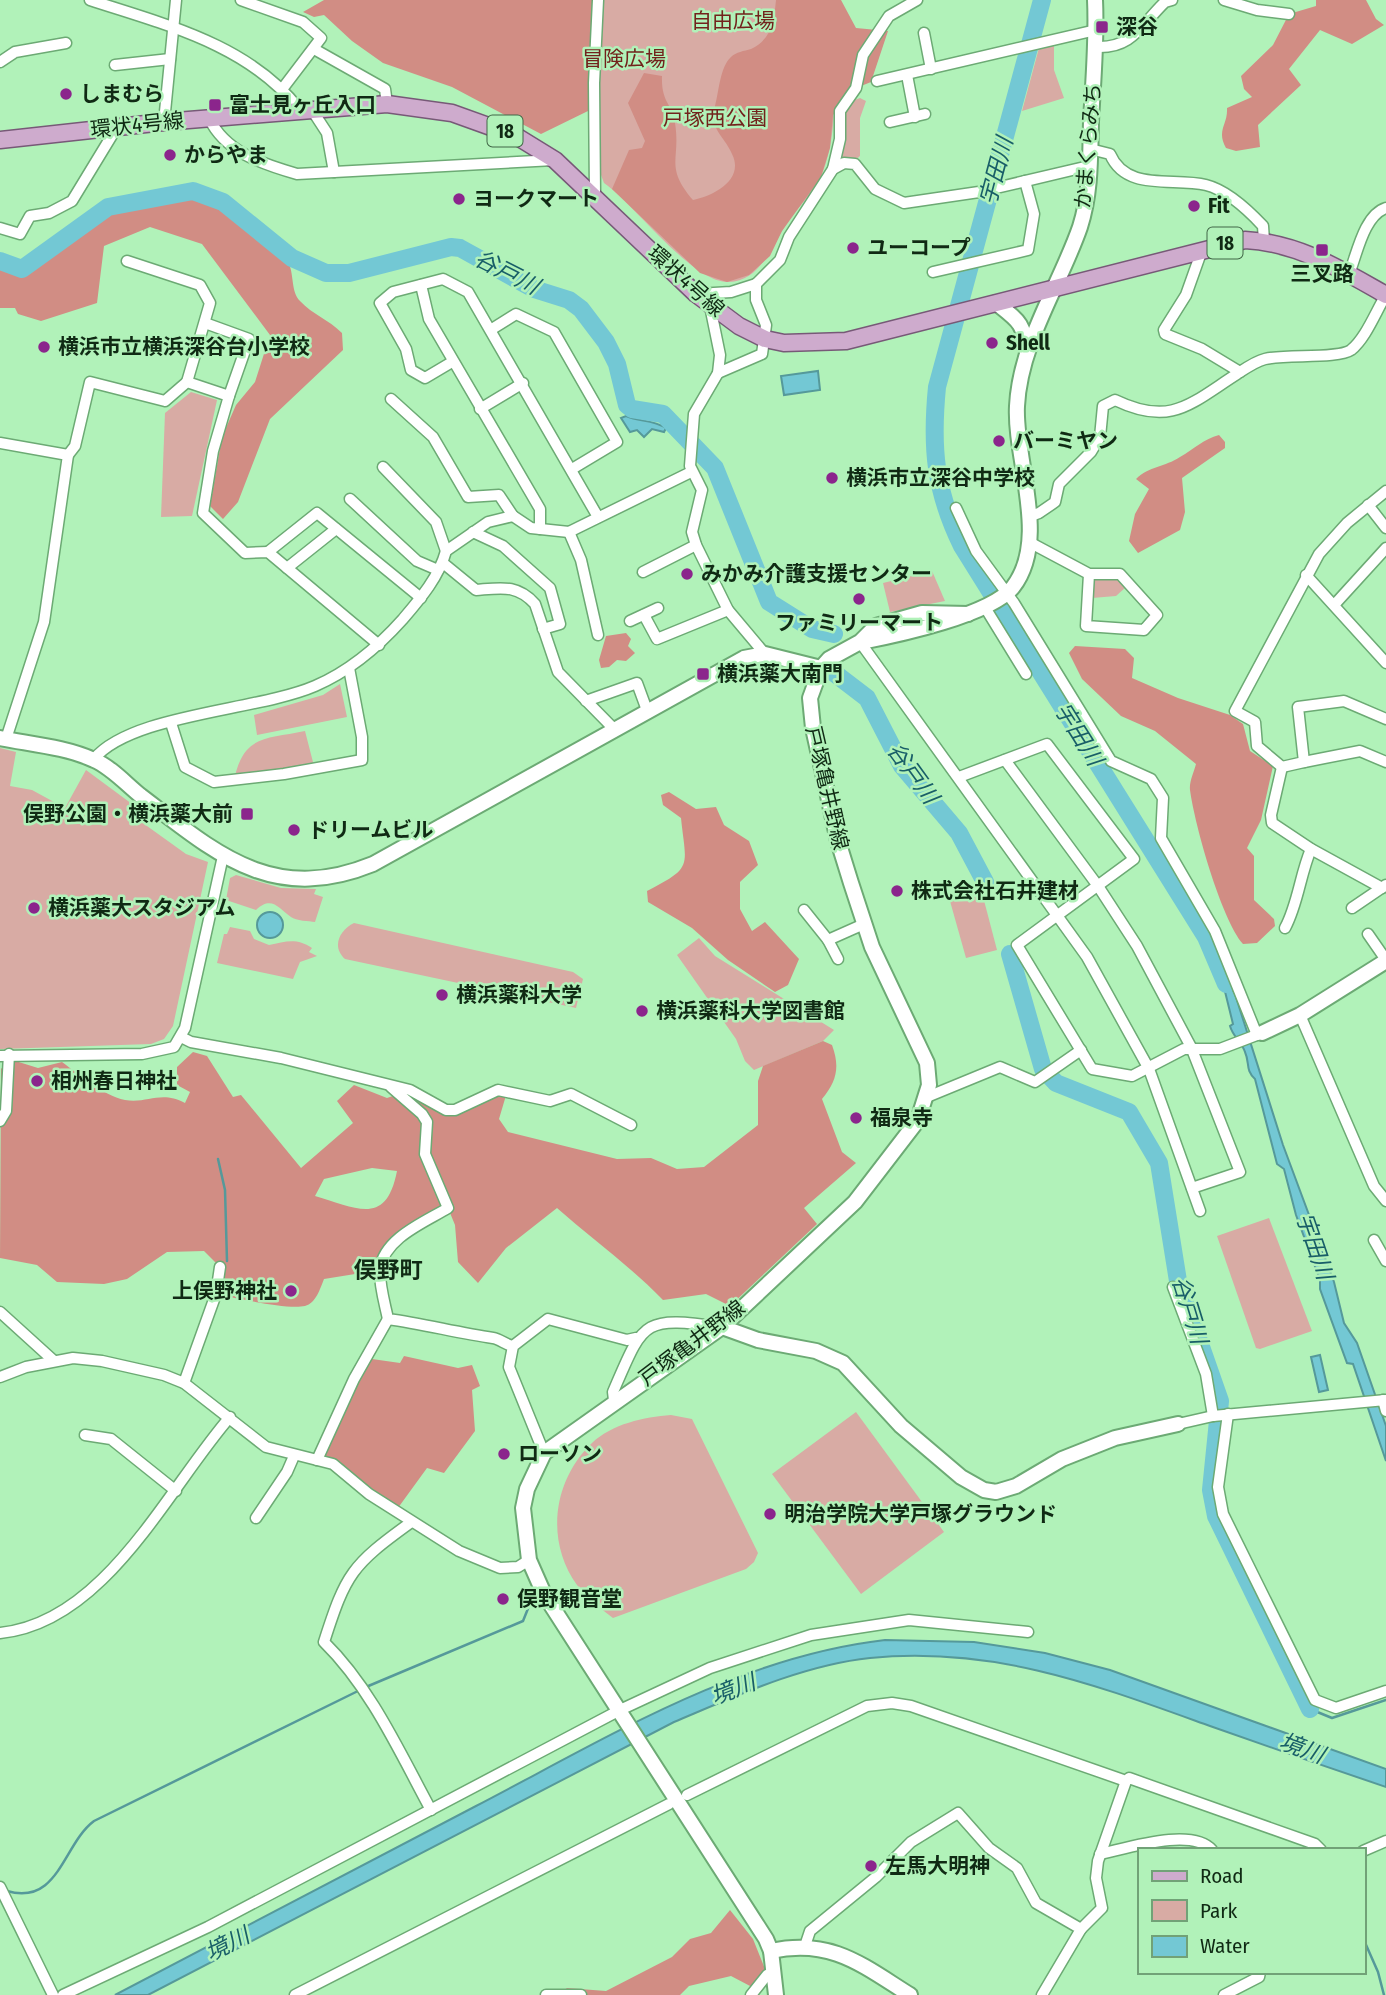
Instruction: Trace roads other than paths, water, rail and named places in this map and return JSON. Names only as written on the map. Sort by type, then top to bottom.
[{"type":"main road","name":"かまくらみち","points":[[1057,287],[1088,196],[1096,47],[1095,0]]},
{"type":"main road","name":"環状4号線","points":[[0,140],[306,110],[387,104],[430,108],[476,120],[516,136],[555,160],[710,306],[739,326],[765,339],[801,345],[833,343],[937,318],[1224,243],[1264,241],[1302,250],[1386,295]]},
{"type":"main road","points":[[3,738],[94,760],[223,856],[250,869],[285,877],[314,878],[359,870],[744,658],[765,653],[821,668],[830,659],[860,642],[968,614],[996,602],[1022,571],[1029,542],[1016,421],[1017,393],[1027,354],[1057,287]]},
{"type":"main road","points":[[996,303],[1025,329],[1027,354]]},
{"type":"main road","name":"戸塚亀井野線","points":[[776,1995],[771,1951],[544,1594],[529,1560],[523,1508],[527,1489],[544,1453],[614,1400],[722,1327],[871,1184],[918,1120],[927,1097],[926,1063],[916,1034],[872,947],[838,841],[810,715],[810,698],[821,668]]},
{"type":"main road","points":[[1256,1035],[1300,1015],[1386,960]]},
{"type":"main road","points":[[722,1327],[758,1340],[816,1351],[843,1363],[887,1413],[922,1445],[961,1477],[984,1490],[996,1492],[1016,1486],[1062,1460],[1115,1438],[1178,1424]]},
{"type":"main road","points":[[771,1951],[805,1945],[844,1955],[910,1995]]},
{"type":"street","points":[[90,0],[174,27],[247,59],[283,88],[327,134],[334,172]]},
{"type":"street","points":[[164,122],[176,0]]},
{"type":"street","points":[[241,0],[303,22],[321,38],[283,88]]},
{"type":"street","points":[[272,0],[280,12]]},
{"type":"street","points":[[595,195],[594,83],[598,0]]},
{"type":"street","points":[[696,294],[731,292],[756,284],[780,260],[789,237],[833,169],[840,139],[840,111],[856,88],[863,55],[889,16],[917,0]]},
{"type":"street","points":[[1096,47],[1115,48],[1124,44],[1165,2],[1172,0]]},
{"type":"street","points":[[1224,0],[1257,10],[1289,14]]},
{"type":"street","points":[[877,81],[1096,30]]},
{"type":"street","points":[[924,33],[931,69]]},
{"type":"street","points":[[0,62],[15,52],[66,43]]},
{"type":"street","points":[[314,49],[385,89],[387,104]]},
{"type":"street","points":[[115,65],[170,59]]},
{"type":"street","points":[[890,122],[920,115],[907,75]]},
{"type":"street","points":[[209,118],[217,135],[258,163],[297,174],[555,160]]},
{"type":"street","points":[[0,228],[20,233],[30,216],[49,213],[72,201],[117,127]]},
{"type":"street","points":[[1090,149],[1110,153],[1115,166],[1124,173],[1157,183],[1209,185],[1255,217],[1263,226],[1264,241]]},
{"type":"street","points":[[833,169],[844,163],[855,164],[875,188],[904,203],[979,192],[1089,166]]},
{"type":"street","points":[[933,272],[1028,250],[1034,214],[1025,181]]},
{"type":"street","points":[[1349,274],[1370,221],[1377,211],[1386,208]]},
{"type":"street","points":[[1202,250],[1186,295],[1164,330],[1165,334],[1202,349],[1240,372]]},
{"type":"street","points":[[3,738],[44,622],[68,455],[75,446],[90,382],[165,401],[187,382],[205,323],[210,303],[200,285],[127,261]]},
{"type":"street","points":[[452,362],[425,378],[411,370],[405,349],[380,303],[393,292],[443,279],[468,292],[492,329],[598,516]]},
{"type":"street","points":[[718,373],[762,354],[766,325],[756,300],[756,284]]},
{"type":"street","points":[[421,285],[429,319],[540,509],[540,529]]},
{"type":"street","points":[[1028,517],[1040,513],[1055,502],[1059,484],[1091,452],[1100,437],[1103,406],[1107,402],[1115,400],[1137,410],[1155,414],[1175,411],[1202,398],[1261,359],[1349,351],[1386,295]]},
{"type":"street","points":[[710,306],[720,355],[718,373],[694,414],[691,472],[702,491],[692,532],[728,610],[765,653]]},
{"type":"street","points":[[492,329],[516,314],[554,332],[611,431],[617,442],[572,469]]},
{"type":"street","points":[[205,323],[249,339],[213,451],[203,513],[245,553],[268,552],[313,513],[421,598]]},
{"type":"street","points":[[187,382],[229,396]]},
{"type":"street","points":[[480,409],[523,383]]},
{"type":"street","points":[[391,399],[433,438],[468,497],[499,495],[513,516],[531,528],[569,531],[691,472]]},
{"type":"street","points":[[0,443],[68,455]]},
{"type":"street","points":[[383,467],[436,523],[446,551]]},
{"type":"street","points":[[1282,767],[1258,746],[1255,722],[1235,711],[1319,554],[1368,505],[1386,491]]},
{"type":"street","points":[[350,499],[417,561],[440,567],[476,590],[512,587],[522,591],[535,604],[558,672],[615,730]]},
{"type":"street","points":[[1368,505],[1386,528]]},
{"type":"street","points":[[956,508],[1026,674]]},
{"type":"street","points":[[94,760],[106,745],[116,740],[171,723],[253,705],[313,687],[349,668],[379,645],[421,598],[440,567],[446,551],[488,522],[513,516]]},
{"type":"street","points":[[288,568],[336,529]]},
{"type":"street","points":[[569,531],[581,561],[598,635]]},
{"type":"street","points":[[473,532],[503,546],[550,588],[560,624],[543,629]]},
{"type":"street","points":[[1029,542],[1089,574],[1120,574],[1157,615],[1144,630],[1086,626],[1089,574]]},
{"type":"street","points":[[643,572],[696,545]]},
{"type":"street","points":[[1335,604],[1386,548]]},
{"type":"street","points":[[268,552],[379,645]]},
{"type":"street","points":[[1306,575],[1386,663]]},
{"type":"street","points":[[958,778],[1040,746],[1051,747],[1134,859],[1017,945],[1092,1069],[1132,1076],[1191,1047],[1220,1049],[1256,1035],[1212,925],[1161,838],[1163,798],[1151,779],[1111,761],[996,602]]},
{"type":"street","points":[[630,621],[658,608]]},
{"type":"street","points":[[644,615],[657,639],[728,610]]},
{"type":"street","points":[[860,642],[1059,914],[1087,957],[1149,1069],[1200,1211]]},
{"type":"street","points":[[171,723],[185,767],[214,782],[284,774],[362,760],[362,737],[349,668]]},
{"type":"street","points":[[586,701],[637,683],[648,713]]},
{"type":"street","points":[[1304,762],[1298,708],[1344,701],[1386,719]]},
{"type":"street","points":[[1282,767],[1360,751],[1386,762]]},
{"type":"street","points":[[1005,760],[1098,886],[1137,946],[1191,1047],[1240,1172],[1192,1188]]},
{"type":"street","points":[[1282,767],[1271,815],[1272,823],[1311,849],[1384,886],[1352,908]]},
{"type":"street","points":[[1285,928],[1293,914],[1303,868],[1311,849]]},
{"type":"street","points":[[0,1121],[6,1111],[4,1055],[142,1054],[174,1047],[181,1037],[223,856]]},
{"type":"street","points":[[804,910],[828,940],[838,959]]},
{"type":"street","points":[[828,940],[864,924]]},
{"type":"street","points":[[1368,934],[1386,960]]},
{"type":"street","points":[[1300,1015],[1374,1186],[1386,1201]]},
{"type":"street","points":[[181,1037],[191,1042],[281,1058],[410,1090],[446,1110],[455,1110],[498,1090],[550,1101],[571,1094],[632,1125]]},
{"type":"street","points":[[927,1097],[1000,1067],[1038,1080],[1081,1050]]},
{"type":"street","points":[[317,1460],[354,1379],[388,1319],[380,1270],[386,1254],[397,1240],[448,1208],[425,1154],[427,1122],[422,1114],[391,1087]]},
{"type":"street","points":[[1374,1240],[1386,1261]]},
{"type":"street","points":[[184,1383],[216,1294],[220,1267]]},
{"type":"street","points":[[1173,1287],[1221,1415],[1218,1487],[1223,1514],[1315,1700],[1336,1708],[1386,1691]]},
{"type":"street","points":[[0,1312],[54,1361]]},
{"type":"street","points":[[388,1319],[449,1328],[473,1338],[496,1338],[513,1346]]},
{"type":"street","points":[[544,1453],[509,1367],[513,1346],[548,1319],[627,1340],[636,1338],[656,1324],[670,1320],[722,1327]]},
{"type":"street","points":[[614,1400],[613,1392],[636,1338]]},
{"type":"street","points":[[0,1377],[73,1358],[149,1370],[184,1383],[266,1447],[332,1464],[410,1522],[493,1566],[518,1567],[529,1560]]},
{"type":"street","points":[[1178,1424],[1221,1415],[1356,1402],[1383,1403]]},
{"type":"street","points":[[0,1633],[44,1620],[75,1605],[161,1512],[185,1473],[230,1417]]},
{"type":"street","points":[[85,1435],[111,1439],[176,1491]]},
{"type":"street","points":[[256,1518],[288,1472],[294,1456]]},
{"type":"street","points":[[410,1522],[358,1564],[338,1596],[324,1642],[344,1662],[360,1687],[431,1810]]},
{"type":"street","points":[[63,1995],[208,1927],[710,1668],[811,1635],[909,1620],[1028,1632]]},
{"type":"street","points":[[687,1795],[857,1710],[892,1703],[911,1706],[1126,1781]]},
{"type":"street","points":[[1042,1995],[1082,1929],[1102,1908],[1096,1878],[1100,1854],[1129,1778],[1315,1844],[1319,1848]]},
{"type":"street","points":[[295,1995],[669,1804]]},
{"type":"street","points":[[805,1945],[810,1931],[876,1877],[905,1847],[958,1814],[989,1848],[1017,1868],[1036,1903],[1082,1929]]},
{"type":"street","points":[[1100,1854],[1188,1838],[1203,1842],[1210,1848]]},
{"type":"street","points":[[1365,1850],[1386,1841]]},
{"type":"street","points":[[2,1892],[53,1995]]},
{"type":"street","points":[[751,1995],[767,1975],[775,1972]]},
{"type":"street","points":[[1224,1995],[1259,1977],[1260,1974]]},
{"type":"street","points":[[546,1995],[581,1995]]},
{"type":"water","points":[[818,371],[820,390],[784,395],[781,376]]},
{"type":"water","points":[[626,416],[666,428],[664,432],[652,429],[644,437],[637,430],[630,432],[621,418]]},
{"type":"water","points":[[270,912],[279,916],[283,925],[279,934],[270,938],[261,934],[257,925],[261,916]]},
{"type":"water","points":[[1217,959],[1235,994],[1283,1145],[1334,1282],[1344,1323],[1357,1343],[1386,1426],[1386,1461],[1353,1364],[1347,1363],[1320,1289],[1320,1280],[1296,1215],[1284,1169],[1277,1164],[1244,1048],[1230,1026],[1233,1024]]},
{"type":"water","points":[[1320,1355],[1328,1390],[1319,1392],[1311,1357]]},
{"type":"water","name":"境川","points":[[885,1640],[974,1642],[1045,1653],[1110,1670],[1386,1769],[1386,1787],[1126,1696],[1044,1672],[960,1658],[916,1656],[845,1662],[795,1674],[674,1722],[148,1995],[115,1995],[673,1704],[777,1664],[830,1649]]},
{"type":"waterway","name":"宇田川","points":[[1042,0],[937,387],[937,469],[946,507],[962,546],[1206,937],[1226,984]]},
{"type":"waterway","name":"谷戸川","points":[[0,261],[22,269],[108,207],[193,191],[223,202],[292,258],[326,273],[349,273],[451,247],[460,248],[534,289],[569,300],[581,309],[606,342],[617,364],[627,405],[632,409],[663,414],[715,468],[769,602],[812,629],[834,634]]},
{"type":"waterway","name":"谷戸川","points":[[833,672],[867,698],[902,766],[959,833],[985,882]]},
{"type":"waterway","name":"谷戸川","points":[[1010,954],[1043,1069],[1056,1083],[1129,1112],[1159,1163],[1178,1281],[1220,1401],[1211,1490],[1216,1516],[1310,1709]]},
{"type":"waterway","points":[[218,1159],[225,1190],[227,1261]]},
{"type":"waterway","points":[[366,1687],[523,1621],[533,1596]]},
{"type":"waterway","points":[[7,1891],[24,1893],[38,1890],[49,1882],[83,1831],[94,1821],[360,1690]]},
{"type":"waterway","points":[[1310,1709],[1332,1718],[1386,1700]]},
{"type":"waterway","points":[[1365,1943],[1378,1972],[1384,1995]]},
{"type":"place","name":"深谷","points":[[1102,27]]},
{"type":"place","name":"しまむら","points":[[66,94]]},
{"type":"place","name":"富士見ヶ丘入口","points":[[215,105]]},
{"type":"place","name":"からやま","points":[[170,155]]},
{"type":"place","name":"ヨークマート","points":[[459,199]]},
{"type":"place","name":"Fit","points":[[1194,206]]},
{"type":"place","name":"ユーコープ","points":[[853,248]]},
{"type":"place","name":"三叉路","points":[[1322,250]]},
{"type":"place","name":"Shell","points":[[992,343]]},
{"type":"place","name":"横浜市立横浜深谷台小学校","points":[[44,347]]},
{"type":"place","name":"バーミヤン","points":[[999,441]]},
{"type":"place","name":"横浜市立深谷中学校","points":[[832,478]]},
{"type":"place","name":"みかみ介護支援センター","points":[[687,574]]},
{"type":"place","name":"ファミリーマート","points":[[859,599]]},
{"type":"place","name":"横浜薬大南門","points":[[703,674]]},
{"type":"place","name":"俣野公園・横浜薬大前","points":[[247,814]]},
{"type":"place","name":"ドリームビル","points":[[294,830]]},
{"type":"place","name":"株式会社石井建材","points":[[897,891]]},
{"type":"place","name":"横浜薬大スタジアム","points":[[34,908]]},
{"type":"place","name":"横浜薬科大学","points":[[442,995]]},
{"type":"place","name":"横浜薬科大学図書館","points":[[642,1011]]},
{"type":"place","name":"相州春日神社","points":[[37,1081]]},
{"type":"place","name":"福泉寺","points":[[856,1118]]},
{"type":"place","name":"上俣野神社","points":[[291,1291]]},
{"type":"place","name":"ローソン","points":[[504,1454]]},
{"type":"place","name":"明治学院大学戸塚グラウンド","points":[[770,1514]]},
{"type":"place","name":"俣野観音堂","points":[[503,1599]]},
{"type":"place","name":"左馬大明神","points":[[871,1866]]},
{"type":"district","name":"俣野町","points":[[388,1270]]},
{"type":"park label","name":"自由広場","points":[[733,21]]},
{"type":"park label","name":"冒険広場","points":[[624,59]]},
{"type":"park label","name":"戸塚西公園","points":[[715,118]]}]
